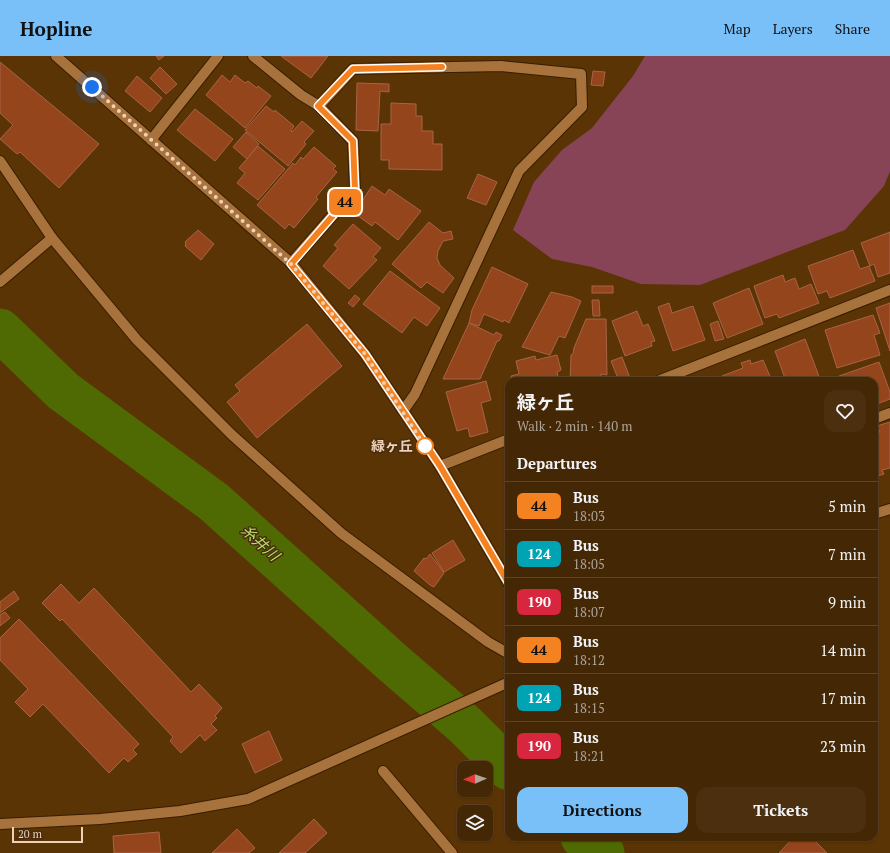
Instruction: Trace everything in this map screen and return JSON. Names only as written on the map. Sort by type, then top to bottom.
[{"type":"street","points":[[56,56],[291,264],[365,354],[440,466],[505,577]]},
{"type":"street","points":[[151,140],[218,56]]},
{"type":"street","points":[[253,56],[301,95],[318,106],[353,141],[355,190],[291,264]]},
{"type":"street","points":[[318,106],[353,69],[501,66],[581,74],[582,107],[519,171],[415,394],[403,411]]},
{"type":"street","points":[[0,161],[52,238],[137,340],[232,435],[341,533],[488,642],[505,652]]},
{"type":"street","points":[[0,282],[52,238]]},
{"type":"street","points":[[668,377],[890,290]]},
{"type":"street","points":[[878,418],[890,413]]},
{"type":"street","points":[[440,466],[505,441]]},
{"type":"street","points":[[878,513],[890,509]]},
{"type":"street","points":[[0,824],[100,819],[180,811],[248,799],[327,765],[505,684]]},
{"type":"street","points":[[383,771],[452,853]]},
{"type":"shaded area","points":[[645,56],[890,56],[890,171],[884,186],[845,230],[700,285],[641,284],[592,267],[552,259],[513,230],[534,182],[562,150],[592,128],[633,76]]},
{"type":"building","points":[[156,56],[164,56],[159,60]]},
{"type":"building","points":[[281,56],[328,56],[311,78]]},
{"type":"building","points":[[0,62],[99,144],[59,188],[20,152],[17,154],[0,139],[13,125],[0,113]]},
{"type":"building","points":[[160,67],[177,84],[166,94],[150,78]]},
{"type":"building","points":[[593,71],[605,72],[603,86],[591,85]]},
{"type":"building","points":[[222,75],[230,82],[235,75],[245,83],[248,81],[257,88],[258,86],[271,96],[245,128],[206,95]]},
{"type":"building","points":[[137,76],[162,98],[150,112],[125,91]]},
{"type":"building","points":[[357,83],[389,84],[389,92],[380,91],[378,131],[356,130]]},
{"type":"building","points":[[391,103],[416,104],[416,116],[422,116],[422,131],[433,131],[433,144],[442,144],[442,170],[389,169],[389,160],[381,160],[381,124],[391,124]]},
{"type":"building","points":[[266,106],[274,112],[275,110],[294,126],[291,131],[292,132],[302,121],[314,131],[304,142],[306,144],[288,166],[245,130]]},
{"type":"building","points":[[195,109],[233,139],[215,161],[177,130]]},
{"type":"building","points":[[246,132],[259,144],[247,159],[233,147]]},
{"type":"building","points":[[258,146],[285,169],[258,200],[237,183],[245,173],[239,168]]},
{"type":"building","points":[[314,147],[336,166],[333,169],[337,172],[316,197],[318,199],[294,228],[289,224],[285,229],[257,205],[293,163],[295,165],[301,157],[303,159]]},
{"type":"building","points":[[478,174],[497,182],[486,205],[467,198]]},
{"type":"building","points":[[372,186],[385,195],[389,189],[421,211],[398,240],[375,222],[372,226],[354,213]]},
{"type":"building","points":[[429,222],[443,233],[451,231],[453,239],[443,241],[438,251],[437,258],[440,265],[454,278],[443,293],[427,282],[421,288],[392,264]]},
{"type":"building","points":[[353,224],[381,248],[373,257],[377,260],[349,289],[323,266],[338,248],[334,245]]},
{"type":"building","points":[[198,230],[214,244],[201,260],[185,246],[185,242]]},
{"type":"building","points":[[890,232],[890,273],[878,277],[874,264],[870,266],[861,243]]},
{"type":"building","points":[[853,250],[860,269],[869,266],[875,281],[830,298],[827,291],[818,294],[808,266]]},
{"type":"building","points":[[492,267],[528,284],[509,323],[484,314],[479,326],[469,323],[472,310]]},
{"type":"building","points":[[390,271],[440,308],[427,326],[414,317],[402,333],[363,304]]},
{"type":"building","points":[[783,275],[785,282],[795,278],[799,289],[811,284],[819,303],[779,318],[777,314],[765,318],[754,286]]},
{"type":"building","points":[[592,286],[613,286],[613,293],[592,293]]},
{"type":"building","points":[[749,288],[763,324],[727,338],[713,303]]},
{"type":"building","points":[[551,292],[572,297],[581,301],[565,338],[559,336],[550,355],[522,347]]},
{"type":"building","points":[[355,295],[360,299],[353,307],[348,303]]},
{"type":"building","points":[[592,300],[599,300],[600,316],[593,316]]},
{"type":"building","points":[[669,303],[672,313],[693,306],[705,340],[673,351],[658,307]]},
{"type":"building","points":[[890,303],[890,351],[876,308]]},
{"type":"building","points":[[637,311],[643,326],[648,324],[655,341],[651,342],[652,346],[625,356],[612,321]]},
{"type":"building","points":[[873,315],[880,333],[874,335],[880,355],[837,368],[825,330]]},
{"type":"building","points":[[586,319],[606,319],[607,375],[601,374],[601,377],[570,377],[571,355],[573,354]]},
{"type":"building","points":[[718,321],[724,339],[715,341],[710,324]]},
{"type":"building","points":[[469,323],[494,335],[496,332],[502,335],[499,341],[497,341],[480,379],[443,379]]},
{"type":"building","points":[[307,324],[342,366],[257,438],[227,402],[240,391],[235,385]]},
{"type":"building","points":[[805,339],[819,377],[785,377],[775,351]]},
{"type":"building","points":[[557,355],[561,370],[557,372],[558,377],[511,377],[519,374],[516,361],[535,356],[536,360]]},
{"type":"building","points":[[622,357],[630,377],[617,377],[611,361]]},
{"type":"building","points":[[750,360],[751,364],[763,360],[770,377],[722,377],[743,368],[741,363]]},
{"type":"building","points":[[879,362],[890,392],[890,399],[878,404],[878,377],[839,376]]},
{"type":"building","points":[[486,381],[491,400],[481,403],[488,432],[470,437],[468,428],[457,431],[446,392]]},
{"type":"building","points":[[890,422],[890,468],[882,470],[884,474],[878,476],[878,433],[880,432],[878,426]]},
{"type":"building","points":[[453,540],[465,560],[444,572],[432,553]]},
{"type":"building","points":[[430,554],[444,573],[434,587],[414,571],[424,558],[426,559]]},
{"type":"building","points":[[61,584],[79,603],[94,588],[191,692],[199,684],[222,708],[215,716],[217,718],[211,724],[217,730],[205,741],[200,735],[181,753],[170,741],[173,737],[62,619],[60,621],[42,603]]},
{"type":"building","points":[[14,591],[19,599],[0,613],[0,602]]},
{"type":"building","points":[[5,612],[10,618],[0,626],[0,615]]},
{"type":"building","points":[[19,619],[139,744],[133,750],[137,754],[128,762],[124,758],[109,773],[43,704],[30,717],[15,702],[28,689],[0,660],[0,638]]},
{"type":"building","points":[[269,731],[282,760],[255,773],[242,744]]},
{"type":"building","points":[[314,819],[327,833],[305,853],[279,853]]},
{"type":"building","points":[[237,829],[255,848],[249,853],[212,853]]},
{"type":"building","points":[[159,832],[161,853],[114,853],[113,836]]},
{"type":"building","points":[[790,841],[815,841],[827,853],[779,853]]},
{"type":"waterway","name":"糸井川","points":[[0,330],[63,391],[214,502],[392,662],[465,725],[505,765]]},
{"type":"waterway","name":"糸井川","points":[[587,841],[603,853]]},
{"type":"bus line","name":"44","points":[[442,67],[353,69],[318,106],[353,141],[355,190],[291,264],[365,354],[425,446],[440,466],[505,577]]},
{"type":"place","name":"緑ヶ丘","points":[[425,446]]},
{"type":"route","points":[[92,87],[291,264],[365,354],[425,446]]}]
